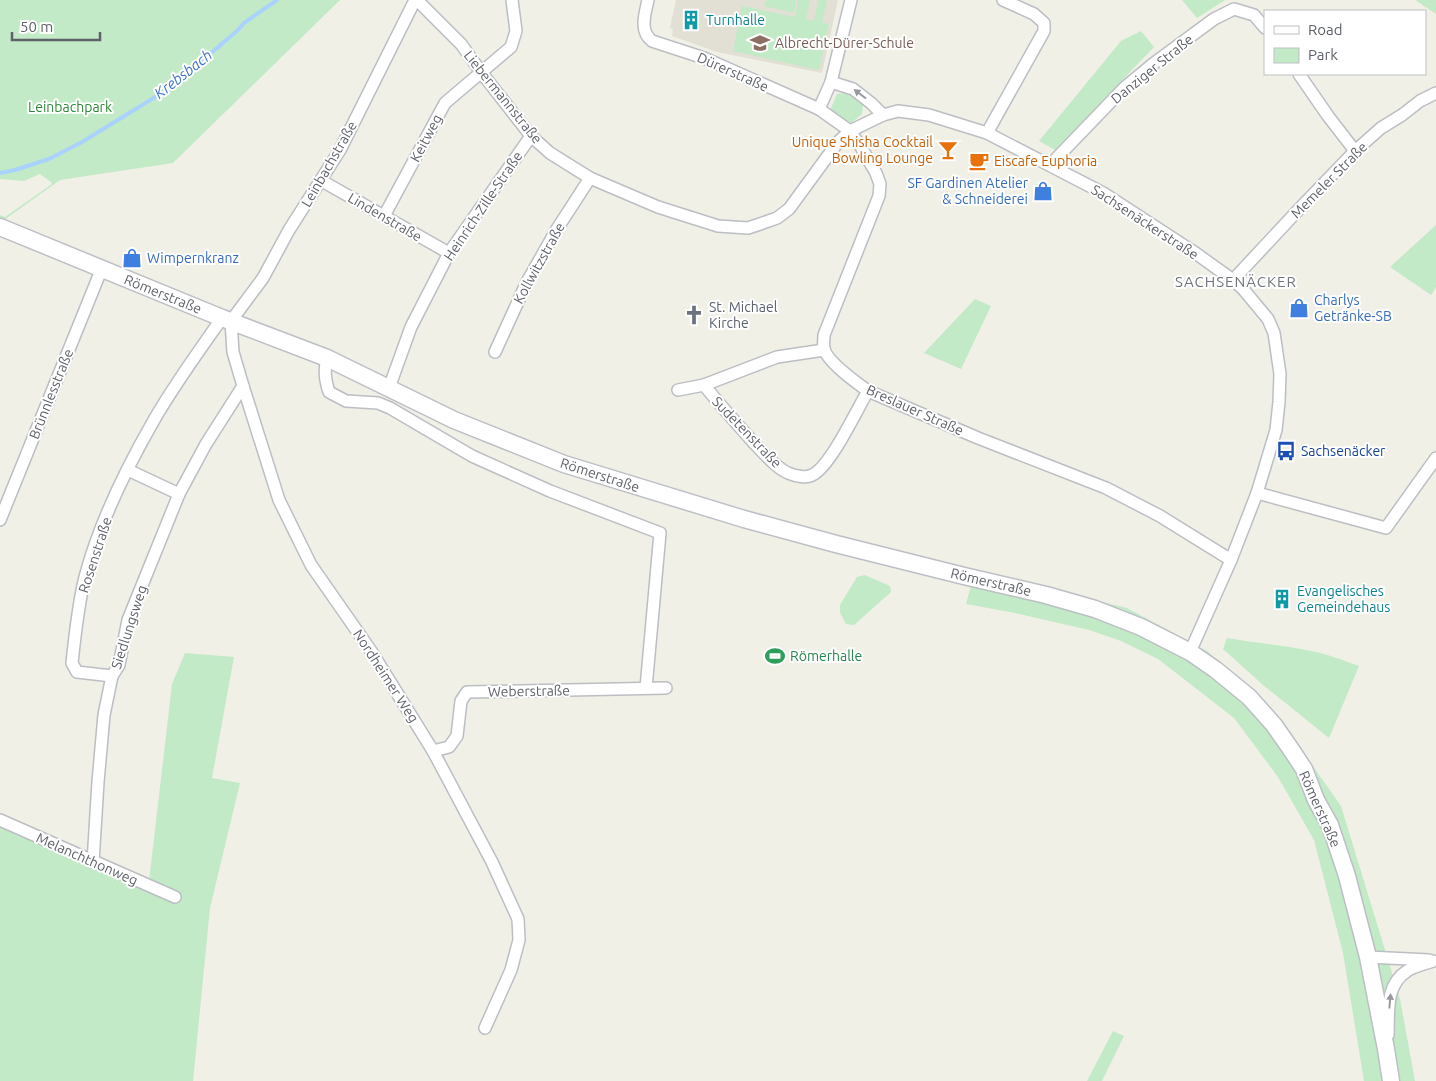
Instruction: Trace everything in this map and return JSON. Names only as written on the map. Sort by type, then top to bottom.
[{"type":"main road","name":"Römerstraße","points":[[0,227],[226,320],[327,358],[454,420],[564,464],[744,519],[846,547],[1046,595],[1095,609],[1141,627],[1190,652],[1249,697],[1274,725],[1304,769],[1336,840],[1347,876],[1368,957],[1391,1081]]},
{"type":"street","name":"Liebermannstraße","points":[[416,0],[461,44],[531,136],[550,153],[590,178],[630,196],[718,226],[748,228],[777,218],[789,209],[838,142],[850,130],[878,118]]},
{"type":"street","name":"Leinbachstraße","points":[[226,320],[263,278],[289,230],[322,181],[340,150],[416,0]]},
{"type":"street","name":"Keitweg","points":[[384,216],[445,103],[511,47],[516,31],[512,0]]},
{"type":"street","name":"Dürerstraße","points":[[648,0],[643,28],[647,37],[652,41],[704,58],[819,109],[850,130]]},
{"type":"street","points":[[819,109],[831,82],[850,0]]},
{"type":"street","points":[[987,133],[1044,31],[1044,23],[1034,14],[1003,0]]},
{"type":"street","name":"Danziger Straße","points":[[1050,165],[1124,88],[1214,19],[1234,8],[1254,15],[1264,27]]},
{"type":"street","points":[[1300,75],[1355,151]]},
{"type":"street","points":[[831,82],[854,89],[871,103],[878,118]]},
{"type":"street","name":"Memeler Straße","points":[[1233,280],[1355,151],[1381,128],[1420,101],[1436,93]]},
{"type":"street","name":"Sachsenäckerstraße","points":[[878,118],[898,111],[929,115],[987,133],[1050,165],[1110,197],[1194,252],[1243,289],[1268,319],[1274,333],[1280,374],[1280,402],[1276,430],[1256,493],[1230,560],[1190,652]]},
{"type":"street","points":[[824,350],[824,335],[879,196],[880,184],[876,173],[862,146],[850,130]]},
{"type":"street","name":"Heinrich-Zille-Straße","points":[[390,388],[411,327],[449,253],[531,136]]},
{"type":"street","name":"Kollwitzstraße","points":[[495,352],[527,282],[557,229],[590,178]]},
{"type":"street","name":"Lindenstraße","points":[[322,181],[449,253]]},
{"type":"street","name":"Brünnlesstraße","points":[[0,520],[102,268]]},
{"type":"street","name":"Nordheimer Weg","points":[[226,320],[243,386],[279,500],[311,565],[371,652],[433,751],[492,862],[518,919],[519,940],[511,970],[485,1028]]},
{"type":"street","name":"Rosenstraße","points":[[112,676],[77,672],[72,664],[77,618],[85,577],[97,540],[128,470],[155,419],[226,320]]},
{"type":"street","name":"Sudetenstraße","points":[[678,390],[704,385],[777,357],[824,350]]},
{"type":"street","name":"Breslauer Straße","points":[[824,350],[851,380],[868,391],[978,438],[1106,488],[1160,516],[1230,560]]},
{"type":"street","points":[[327,358],[324,370],[329,392],[346,401],[378,403],[390,408],[472,456],[550,491],[660,533],[646,688]]},
{"type":"street","name":"Sudetenstraße","points":[[704,385],[722,408],[771,460],[788,473],[804,477],[813,476],[823,466],[837,446],[868,391]]},
{"type":"street","name":"Siedlungsweg","points":[[93,862],[103,724],[112,676],[119,665],[128,620],[179,494],[206,444],[243,386]]},
{"type":"street","points":[[1256,493],[1386,528],[1436,458]]},
{"type":"street","points":[[128,470],[179,494]]},
{"type":"street","name":"Weberstraße","points":[[433,751],[449,747],[457,736],[461,701],[467,692],[666,688]]},
{"type":"street","name":"Melanchthonweg","points":[[0,820],[175,897]]},
{"type":"street","points":[[1368,957],[1434,961]]},
{"type":"street","points":[[1386,1049],[1390,994],[1393,987],[1407,971],[1434,961]]},
{"type":"shaded area","name":"Albrecht-Dürer-Schule","points":[[676,0],[838,0],[822,73],[717,52],[672,36],[673,29],[670,28]]},
{"type":"green space","name":"Leinbachpark","points":[[0,0],[340,0],[173,163],[60,180],[4,220],[0,218],[0,215],[5,217],[52,184],[40,174],[24,181],[0,179]]},
{"type":"green space","points":[[766,0],[796,0],[794,13],[764,6]]},
{"type":"green space","points":[[798,0],[810,0],[806,19],[814,21],[818,0],[827,0],[822,22],[829,24],[819,70],[733,51],[742,6],[795,17]]},
{"type":"green space","points":[[1182,0],[1225,0],[1197,18]]},
{"type":"green space","points":[[1416,0],[1436,0],[1436,14],[1418,2]]},
{"type":"green space","points":[[1141,31],[1154,47],[1055,150],[1039,141],[1121,41]]},
{"type":"green space","points":[[847,93],[856,97],[863,105],[862,114],[851,123],[830,110],[837,94]]},
{"type":"green space","points":[[1436,225],[1436,287],[1431,295],[1390,267]]},
{"type":"green space","points":[[975,299],[991,306],[961,369],[924,353]]},
{"type":"green space","points":[[975,570],[1127,608],[1207,651],[1243,682],[1279,718],[1341,806],[1400,999],[1415,1081],[1364,1081],[1343,953],[1314,840],[1278,777],[1234,718],[1158,659],[1121,641],[1089,630],[966,604]]},
{"type":"green space","points":[[865,575],[890,586],[891,592],[854,625],[846,624],[840,613],[840,605],[857,577]]},
{"type":"green space","points":[[1227,638],[1317,652],[1359,666],[1329,738],[1263,685],[1223,649]]},
{"type":"green space","points":[[185,653],[234,657],[212,778],[240,783],[210,908],[193,1081],[0,1081],[0,822],[148,890],[172,684]]},
{"type":"green space","points":[[1113,1031],[1124,1036],[1102,1081],[1087,1081]]},
{"type":"waterway","name":"Krebsbach","points":[[0,173],[49,159],[82,142],[170,88],[244,23],[277,0]]},
{"type":"place","name":"Turnhalle","points":[[691,20]]},
{"type":"place","name":"Albrecht-Dürer-Schule","points":[[760,43]]},
{"type":"place","name":"Unique Shisha Cocktail Bowling Lounge","points":[[948,150]]},
{"type":"place","name":"Eiscafe Euphoria","points":[[979,161]]},
{"type":"place","name":"SF Gardinen Atelier & Schneiderei","points":[[1043,191]]},
{"type":"place","name":"Wimpernkranz","points":[[132,258]]},
{"type":"place","name":"Charlys Getränke-SB","points":[[1299,308]]},
{"type":"place","name":"St. Michael Kirche","points":[[694,315]]},
{"type":"place","name":"Sachsenäcker","points":[[1286,451]]},
{"type":"place","name":"Evangelisches Gemeindehaus","points":[[1282,599]]},
{"type":"place","name":"Römerhalle","points":[[775,656]]},
{"type":"district","name":"SACHSENÄCKER","points":[[1236,281]]}]
